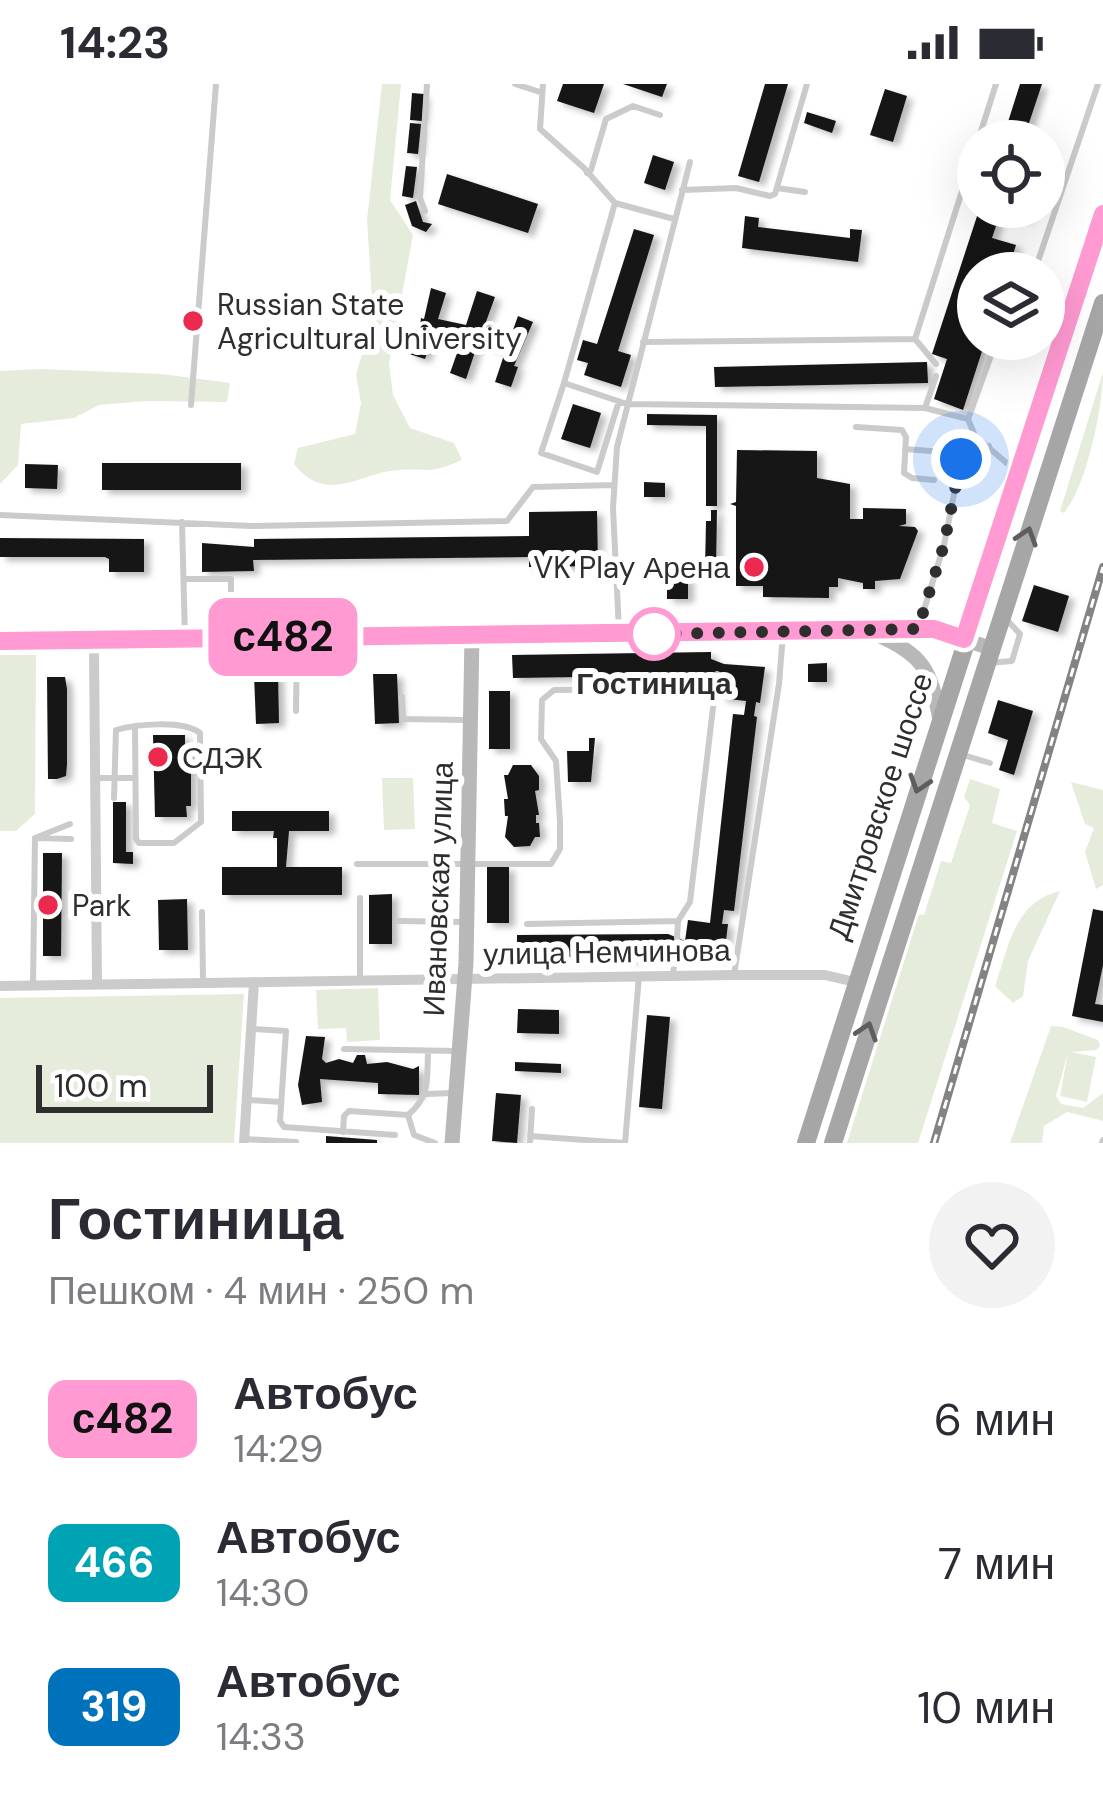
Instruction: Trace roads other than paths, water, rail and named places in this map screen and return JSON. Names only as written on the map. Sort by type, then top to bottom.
[{"type":"main road","name":"Дмитровское шоссе","points":[[806,1143],[1103,214]]},
{"type":"main road","name":"Дмитровское шоссе","points":[[833,1143],[1103,303]]},
{"type":"street","points":[[0,640],[94,645],[185,638],[934,629],[964,639],[988,656]]},
{"type":"street","points":[[868,631],[898,644],[923,663],[933,683],[940,720]]},
{"type":"street","name":"Ивановская улица","points":[[452,1143],[465,978],[472,636]]},
{"type":"street","points":[[94,645],[97,984]]},
{"type":"street","name":"улица Немчинова","points":[[0,986],[734,975],[825,975],[855,982]]},
{"type":"street","points":[[244,1141],[254,982]]},
{"type":"lane","points":[[191,405],[216,84]]},
{"type":"lane","points":[[425,211],[420,198],[427,84]]},
{"type":"lane","points":[[515,84],[541,88],[540,129],[615,203],[674,219]]},
{"type":"lane","points":[[682,190],[736,188],[770,196],[777,188],[807,84]]},
{"type":"lane","points":[[915,339],[996,84]]},
{"type":"lane","points":[[1041,252],[1098,84]]},
{"type":"lane","points":[[586,173],[591,170],[606,119],[633,106],[659,115]]},
{"type":"lane","points":[[615,203],[542,453],[598,472],[643,342],[690,162]]},
{"type":"lane","points":[[777,188],[805,192]]},
{"type":"lane","points":[[643,342],[915,339]]},
{"type":"lane","points":[[915,339],[936,364]]},
{"type":"lane","points":[[989,360],[968,418],[976,436],[1018,474]]},
{"type":"lane","points":[[925,408],[936,376]]},
{"type":"lane","points":[[564,383],[623,402],[925,408],[968,418]]},
{"type":"lane","points":[[619,635],[614,484],[623,402]]},
{"type":"lane","points":[[856,427],[902,430],[906,476],[934,480]]},
{"type":"lane","points":[[960,467],[989,446]]},
{"type":"lane","points":[[905,449],[961,457],[944,545],[918,629]]},
{"type":"lane","points":[[0,515],[251,526],[508,521],[533,487],[614,484]]},
{"type":"lane","points":[[182,522],[185,638]]},
{"type":"lane","points":[[184,579],[231,579],[232,638]]},
{"type":"lane","points":[[734,975],[783,632]]},
{"type":"lane","points":[[296,711],[297,637]]},
{"type":"lane","points":[[676,938],[678,921],[690,902],[717,674]]},
{"type":"lane","points":[[357,864],[551,864],[558,858],[556,761],[541,739],[542,700],[554,690],[716,688]]},
{"type":"lane","points":[[402,697],[403,719],[471,720]]},
{"type":"lane","points":[[114,798],[116,730],[135,727],[198,728],[201,822],[174,843],[139,844],[135,727]]},
{"type":"lane","points":[[957,753],[990,763]]},
{"type":"lane","points":[[95,778],[135,778]]},
{"type":"lane","points":[[35,838],[70,824]]},
{"type":"lane","points":[[35,838],[70,838]]},
{"type":"lane","points":[[33,986],[35,838]]},
{"type":"lane","points":[[360,898],[360,980]]},
{"type":"lane","points":[[202,912],[203,983]]},
{"type":"lane","points":[[398,921],[467,922]]},
{"type":"lane","points":[[527,924],[678,921]]},
{"type":"lane","points":[[674,976],[676,948]]},
{"type":"lane","points":[[532,1109],[530,1140],[626,1143],[639,976]]},
{"type":"lane","points":[[250,1029],[286,1031],[280,1121],[284,1127],[395,1135]]},
{"type":"lane","points":[[344,1049],[459,1051]]},
{"type":"lane","points":[[408,1115],[426,1094],[428,1052]]},
{"type":"lane","points":[[426,1094],[456,1093]]},
{"type":"lane","points":[[246,1100],[281,1102]]},
{"type":"lane","points":[[343,1132],[344,1116],[349,1112],[408,1115]]},
{"type":"lane","points":[[408,1115],[414,1135],[435,1143]]},
{"type":"lane","points":[[244,1141],[296,1142]]},
{"type":"railway","points":[[934,1143],[1103,567]]},
{"type":"place","name":"Russian State Agricultural University","points":[[193,321]]},
{"type":"place","name":"VK Play Арена","points":[[754,567]]},
{"type":"place","name":"Гостиница","points":[[654,634]]},
{"type":"place","name":"СДЭК","points":[[158,757]]},
{"type":"place","name":"Park","points":[[48,905]]}]
